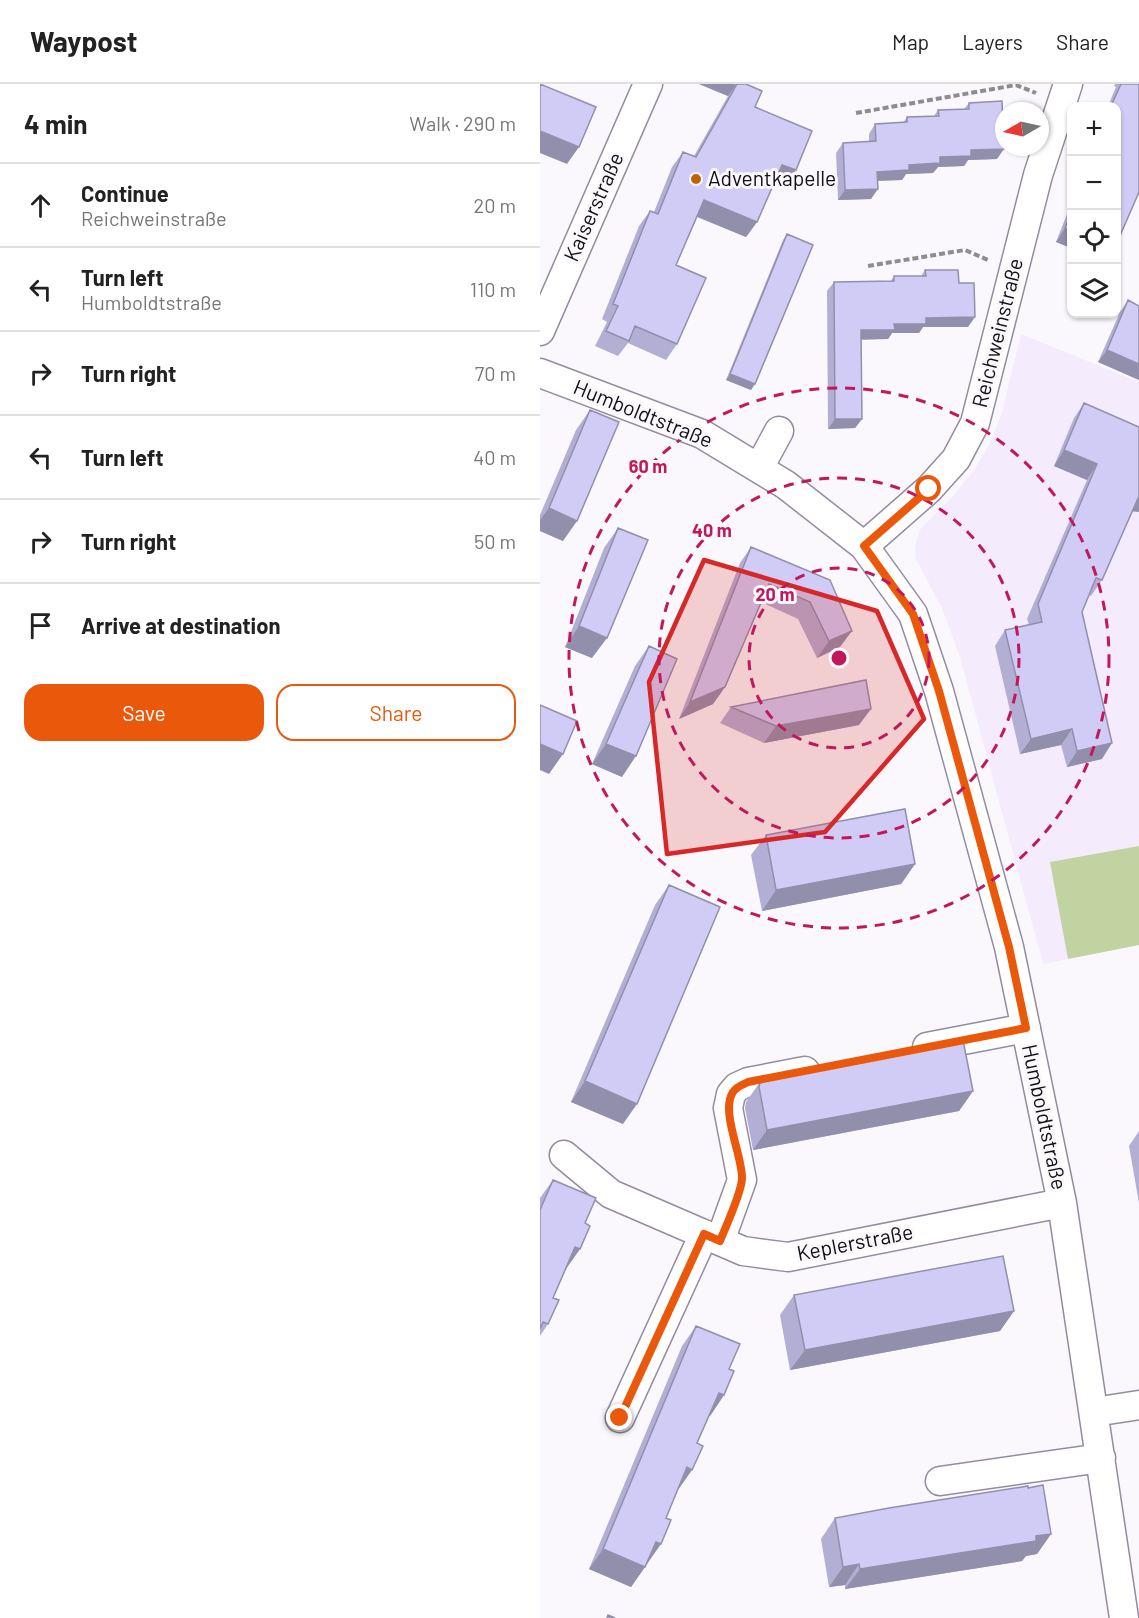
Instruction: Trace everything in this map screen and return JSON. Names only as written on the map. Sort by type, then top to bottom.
[{"type":"street","name":"Kaiserstraße","points":[[540,331],[648,84]]},
{"type":"street","name":"Reichweinstraße","points":[[864,546],[929,489],[956,459],[975,423],[1038,175],[1064,94]]},
{"type":"street","name":"Humboldtstraße","points":[[540,373],[702,434],[786,485],[864,546],[913,614],[939,691],[1009,947],[1062,1203],[1124,1618]]},
{"type":"street","points":[[759,468],[779,431]]},
{"type":"street","points":[[902,1052],[1026,1028]]},
{"type":"street","points":[[620,1418],[742,1180],[728,1108],[731,1094],[737,1087],[748,1082],[829,1066]]},
{"type":"street","name":"Keplerstraße","points":[[564,1155],[611,1194],[743,1251],[788,1257],[1062,1203]]},
{"type":"street","points":[[1094,1412],[1139,1405]]},
{"type":"street","points":[[940,1481],[1101,1458]]},
{"type":"path","points":[[856,113],[1016,85],[1064,94]]},
{"type":"path","points":[[868,266],[966,250],[1013,271]]},
{"type":"highlighted area","points":[[704,560],[877,611],[924,719],[825,832],[667,854],[649,682]]},
{"type":"shaded area","points":[[1021,334],[1139,382],[1139,945],[1043,964],[960,657],[942,608],[916,559],[915,545],[921,528],[955,494],[975,469],[990,443],[1001,416]]},
{"type":"green space","points":[[1139,846],[1139,945],[1068,959],[1050,862]]},
{"type":"building","points":[[540,84],[596,107],[579,147],[540,131]]},
{"type":"building","points":[[737,84],[746,84],[762,91],[755,107],[812,131],[796,170],[782,165],[757,222],[704,200],[676,265],[706,278],[677,344],[635,326],[629,341],[606,331],[618,306],[613,304],[650,211],[658,214],[683,152],[696,157]]},
{"type":"building","points":[[1121,84],[1139,84],[1139,192],[1121,233],[1121,102],[1113,102]]},
{"type":"building","points":[[1002,101],[995,102],[995,149],[971,150],[971,156],[940,157],[940,163],[909,165],[909,170],[877,172],[878,189],[845,190],[843,143],[876,141],[875,124],[907,122],[907,117],[939,116],[938,110],[969,109],[969,103]]},
{"type":"building","points":[[787,234],[813,245],[755,384],[730,374]]},
{"type":"building","points":[[925,270],[958,270],[959,283],[974,283],[975,317],[926,318],[926,324],[894,324],[895,330],[861,330],[862,419],[835,419],[834,282],[894,281],[894,276],[926,276]]},
{"type":"building","points":[[1128,300],[1139,306],[1139,364],[1107,350]]},
{"type":"building","points":[[1084,403],[1139,427],[1139,496],[1102,580],[1096,578],[1082,612],[1112,743],[1077,751],[1072,729],[1031,739],[1005,630],[1042,622],[1038,604],[1097,464],[1064,450]]},
{"type":"building","points":[[590,410],[619,422],[577,521],[549,508]]},
{"type":"building","points":[[618,528],[648,540],[607,638],[579,626]]},
{"type":"building","points":[[751,547],[830,580],[852,631],[829,641],[810,602],[769,584],[725,687],[690,702]]},
{"type":"building","points":[[649,646],[677,659],[636,756],[606,744]]},
{"type":"building","points":[[866,680],[871,709],[776,726],[731,707]]},
{"type":"building","points":[[540,705],[577,721],[563,754],[540,744]]},
{"type":"building","points":[[905,809],[915,864],[776,890],[766,835]]},
{"type":"building","points":[[669,885],[720,907],[637,1104],[585,1081]]},
{"type":"building","points":[[963,1040],[973,1091],[767,1130],[759,1087],[760,1082],[767,1078]]},
{"type":"building","points":[[553,1180],[596,1198],[585,1223],[590,1226],[580,1249],[575,1247],[553,1298],[559,1300],[548,1324],[543,1322],[540,1329],[540,1210]]},
{"type":"building","points":[[1003,1256],[1014,1311],[805,1350],[794,1295]]},
{"type":"building","points":[[696,1326],[740,1344],[729,1369],[734,1371],[724,1395],[719,1393],[697,1443],[703,1446],[692,1470],[687,1467],[666,1518],[671,1520],[661,1544],[656,1542],[645,1567],[603,1549]]},
{"type":"building","points":[[1043,1485],[1051,1534],[1036,1536],[1036,1541],[860,1569],[859,1564],[843,1567],[835,1518]]},
{"type":"place","name":"Adventkapelle","points":[[696,179]]},
{"type":"route","points":[[620,1418],[704,1234],[720,1241],[741,1187],[742,1174],[728,1108],[731,1094],[737,1087],[748,1082],[1026,1028],[1009,947],[939,691],[913,614],[864,546],[929,489]]}]
